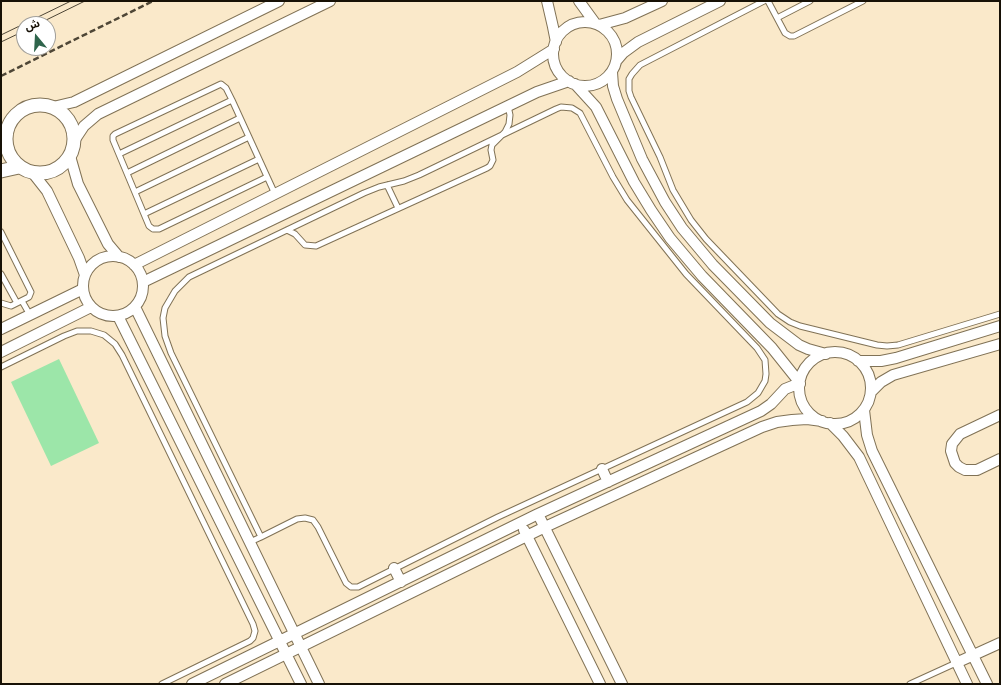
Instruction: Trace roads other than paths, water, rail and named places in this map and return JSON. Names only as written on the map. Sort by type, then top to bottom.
[{"type":"street","points":[[53,107],[74,102],[279,1]]},
{"type":"street","points":[[74,141],[73,130],[68,119],[60,111],[53,107],[38,104],[27,107],[17,113],[10,122],[3,139],[8,154],[19,167],[32,172],[46,173],[56,169],[66,162],[70,156],[74,141],[84,126],[98,114],[330,1]]},
{"type":"street","points":[[547,1],[554,27],[554,61],[556,67],[564,78],[572,83],[596,106],[634,182],[670,238],[710,284],[769,344],[800,384]]},
{"type":"street","points":[[579,1],[597,24],[606,29],[612,35],[616,43],[617,60]]},
{"type":"street","points":[[134,265],[517,72],[555,46],[565,29],[572,25],[579,22],[597,24],[625,18],[662,1]]},
{"type":"street","points":[[143,282],[545,89],[572,83],[583,86],[595,84],[606,78],[612,72],[617,60],[623,53],[638,42],[720,1]]},
{"type":"street","points":[[225,684],[545,527],[762,427],[777,422],[807,419],[837,424],[849,421],[864,410],[871,392],[869,377],[865,368],[858,361],[843,353],[826,354],[808,349],[799,345],[777,329],[713,265],[682,228],[665,202],[642,159],[617,99],[613,86],[612,72]]},
{"type":"street","points":[[70,156],[78,184],[108,244],[119,257],[134,265],[143,282],[140,299],[135,307],[127,313],[118,316],[108,316],[99,313],[91,307],[85,299],[83,289],[85,275],[95,262],[103,258],[119,257]]},
{"type":"street","points":[[1,171],[19,167]]},
{"type":"street","points":[[32,172],[47,191],[80,258],[85,275]]},
{"type":"street","points":[[2,327],[83,289]]},
{"type":"street","points":[[1,352],[91,307]]},
{"type":"street","points":[[135,307],[319,684]]},
{"type":"street","points":[[118,316],[301,684]]},
{"type":"street","points":[[858,361],[881,361],[896,358],[1000,326]]},
{"type":"street","points":[[871,392],[881,382],[893,376],[1000,344]]},
{"type":"street","points":[[826,354],[814,360],[802,376],[800,396],[805,407],[812,415],[826,422],[846,439],[859,457],[967,684]]},
{"type":"street","points":[[198,683],[279,641],[538,514],[762,411],[785,389],[800,384]]},
{"type":"street","points":[[864,410],[867,435],[872,451],[987,684]]},
{"type":"street","points":[[1000,415],[960,434],[952,444],[951,451],[955,463],[965,470],[977,470],[1000,459]]},
{"type":"street","points":[[602,469],[608,482]]},
{"type":"street","points":[[538,514],[622,684]]},
{"type":"street","points":[[520,523],[600,684]]},
{"type":"street","points":[[394,568],[401,582]]},
{"type":"street","points":[[956,663],[1000,643]]},
{"type":"lane","points":[[764,1],[640,66],[632,74],[629,80],[629,91],[660,157],[673,190],[691,220],[706,238],[778,314],[790,322],[800,326],[877,345],[888,346],[898,345],[1000,314]]},
{"type":"lane","points":[[768,1],[785,33],[794,36],[863,1]]},
{"type":"lane","points":[[777,18],[810,1]]},
{"type":"lane","points":[[267,177],[159,229],[151,228],[113,140],[113,136],[219,84],[225,86],[275,194]]},
{"type":"lane","points":[[119,154],[232,100]]},
{"type":"lane","points":[[287,230],[295,234],[302,243],[312,246],[490,166],[492,160],[492,145],[507,128],[510,119],[508,106]]},
{"type":"lane","points":[[250,542],[261,537],[297,519],[309,518],[318,526],[349,586],[358,587],[498,517],[753,398],[758,393],[765,381],[765,360],[758,348],[686,274],[637,214],[612,177],[580,113],[572,108],[561,107],[419,175],[364,193],[189,277],[181,283],[169,299],[163,318],[165,336],[171,353],[261,537]]},
{"type":"lane","points":[[127,173],[240,118]]},
{"type":"lane","points":[[135,192],[249,137]]},
{"type":"lane","points":[[144,214],[259,159]]},
{"type":"lane","points":[[387,185],[398,208]]},
{"type":"lane","points":[[1,232],[31,291],[29,297],[12,306],[1,304]]},
{"type":"lane","points":[[1,274],[17,303]]},
{"type":"lane","points":[[22,301],[30,315]]},
{"type":"lane","points":[[1,367],[77,331],[91,331],[98,333],[110,339],[119,349],[256,631],[253,638],[247,643],[162,684]]},
{"type":"lane","points":[[910,684],[918,682],[956,663]]},
{"type":"tram line","points":[[1,35],[71,1]]},
{"type":"tram line","points":[[54,16],[85,1]]},
{"type":"tram line","points":[[1,42],[16,35]]},
{"type":"railway","points":[[1,76],[153,1]]}]
